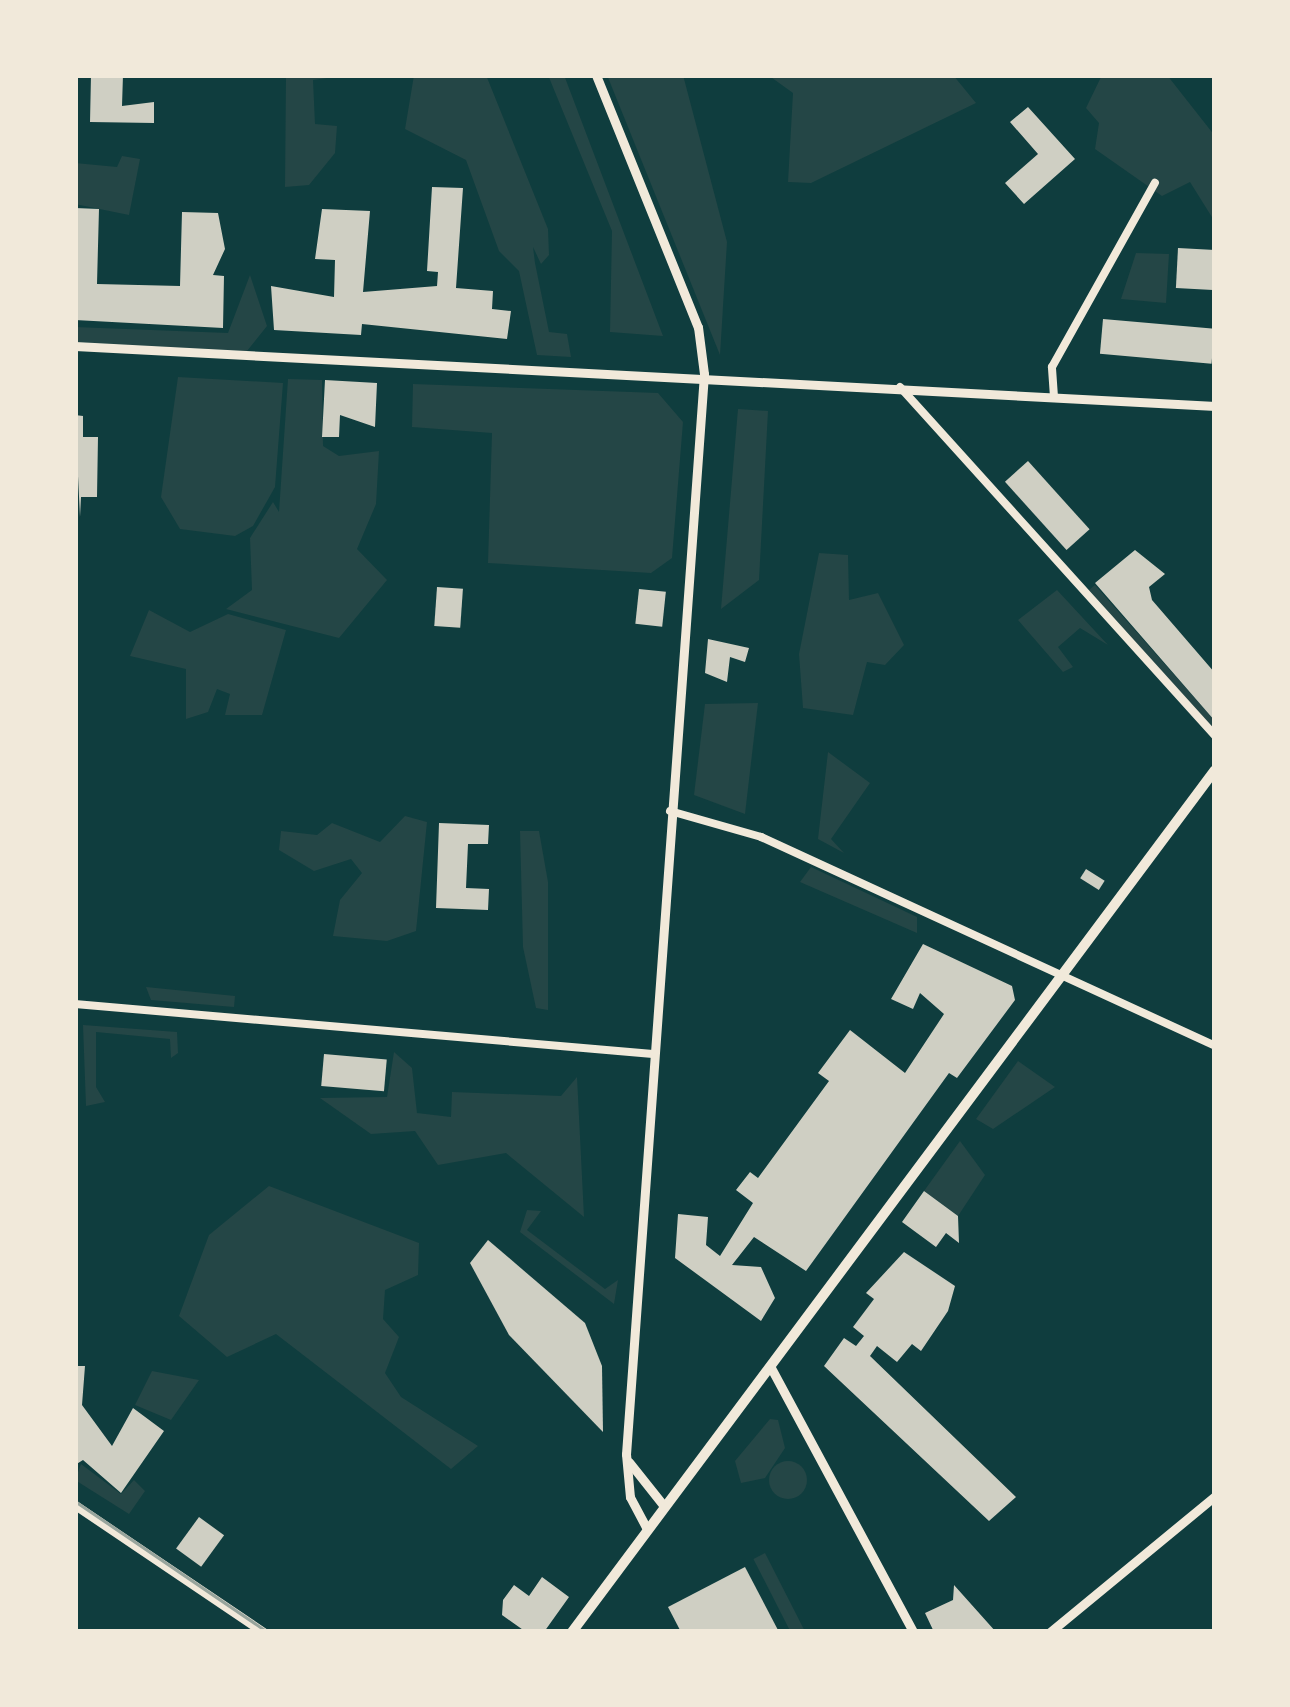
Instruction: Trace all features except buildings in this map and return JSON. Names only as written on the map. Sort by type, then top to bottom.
[{"type":"main road","points":[[572,1632],[1215,770]]},
{"type":"street","points":[[596,75],[698,326],[704,374],[626,1454],[630,1497],[648,1529]]},
{"type":"street","points":[[1054,396],[1052,367],[1155,183]]},
{"type":"street","points":[[75,346],[704,374],[1215,406]]},
{"type":"street","points":[[900,388],[1215,736]]},
{"type":"street","points":[[670,811],[761,837],[1215,1046]]},
{"type":"street","points":[[75,1004],[653,1054]]},
{"type":"street","points":[[770,1366],[913,1632]]},
{"type":"street","points":[[626,1454],[664,1506]]},
{"type":"street","points":[[1050,1632],[1215,1496]]},
{"type":"street","points":[[75,1505],[263,1632]]},
{"type":"shaded area","points":[[286,75],[327,78],[313,80],[315,124],[337,126],[335,153],[309,185],[285,187]]},
{"type":"shaded area","points":[[414,75],[486,75],[548,229],[549,255],[541,264],[533,247],[535,263],[549,332],[567,334],[571,357],[537,355],[519,271],[499,251],[466,160],[405,129]]},
{"type":"shaded area","points":[[548,75],[564,75],[663,336],[610,332],[612,231]]},
{"type":"shaded area","points":[[607,75],[683,75],[727,242],[720,355]]},
{"type":"shaded area","points":[[768,75],[953,75],[976,103],[811,183],[788,182],[793,93]]},
{"type":"shaded area","points":[[1102,75],[1167,75],[1215,136],[1215,222],[1190,182],[1162,196],[1095,149],[1099,123],[1086,108]]},
{"type":"shaded area","points":[[122,156],[140,159],[129,215],[75,204],[75,163],[117,167]]},
{"type":"shaded area","points":[[1136,253],[1169,254],[1166,303],[1121,299]]},
{"type":"shaded area","points":[[250,275],[267,326],[247,351],[75,342],[75,327],[228,333]]},
{"type":"shaded area","points":[[178,377],[283,383],[275,487],[253,526],[235,536],[180,529],[161,497]]},
{"type":"shaded area","points":[[288,379],[322,380],[323,446],[339,456],[379,451],[376,504],[357,549],[387,580],[339,638],[226,609],[252,590],[250,538],[273,502],[279,512]]},
{"type":"shaded area","points":[[413,384],[658,393],[683,422],[672,558],[651,573],[488,563],[492,433],[412,427]]},
{"type":"shaded area","points":[[738,409],[768,411],[759,580],[721,609]]},
{"type":"shaded area","points":[[819,553],[848,555],[849,600],[878,593],[904,645],[885,665],[867,662],[853,715],[803,708],[799,654]]},
{"type":"shaded area","points":[[1095,585],[1215,721],[1215,731],[1089,590]]},
{"type":"shaded area","points":[[1057,590],[1108,645],[1080,628],[1058,647],[1073,667],[1063,672],[1018,620]]},
{"type":"shaded area","points":[[149,610],[190,632],[228,614],[286,630],[262,715],[225,715],[230,694],[217,689],[208,712],[186,719],[186,669],[130,656]]},
{"type":"shaded area","points":[[758,703],[745,814],[694,795],[705,704]]},
{"type":"shaded area","points":[[828,752],[870,783],[831,839],[844,853],[818,839]]},
{"type":"shaded area","points":[[405,816],[427,822],[416,931],[387,941],[333,936],[340,900],[362,873],[351,859],[314,871],[279,850],[281,831],[317,835],[332,823],[380,842]]},
{"type":"shaded area","points":[[520,831],[539,831],[548,882],[548,1010],[536,1008],[523,947]]},
{"type":"shaded area","points":[[811,867],[917,917],[917,933],[800,882]]},
{"type":"shaded area","points":[[146,987],[235,996],[234,1007],[151,1000]]},
{"type":"shaded area","points":[[83,1025],[177,1032],[178,1053],[171,1058],[170,1039],[96,1032],[96,1087],[105,1102],[86,1106]]},
{"type":"shaded area","points":[[394,1052],[412,1068],[417,1113],[451,1117],[452,1092],[561,1096],[577,1077],[584,1217],[506,1153],[438,1165],[415,1131],[371,1134],[320,1098],[387,1097]]},
{"type":"shaded area","points":[[1018,1061],[1055,1087],[993,1129],[976,1119]]},
{"type":"shaded area","points":[[960,1141],[985,1175],[958,1216],[924,1191]]},
{"type":"shaded area","points":[[269,1186],[419,1243],[418,1275],[385,1290],[383,1319],[399,1337],[385,1373],[401,1397],[478,1446],[451,1469],[276,1334],[227,1357],[179,1316],[209,1235]]},
{"type":"shaded area","points":[[527,1210],[541,1211],[527,1230],[605,1289],[618,1280],[614,1304],[520,1232]]},
{"type":"shaded area","points":[[152,1371],[199,1380],[171,1420],[135,1405]]},
{"type":"shaded area","points":[[770,1419],[778,1420],[785,1448],[765,1478],[741,1483],[735,1461]]},
{"type":"shaded area","points":[[788,1461],[802,1466],[807,1480],[802,1494],[788,1499],[774,1494],[769,1480],[774,1466]]},
{"type":"shaded area","points":[[81,1464],[121,1494],[134,1480],[145,1491],[129,1514],[75,1480]]},
{"type":"shaded area","points":[[765,1553],[805,1632],[791,1632],[753,1559]]},
{"type":"tram line","points":[[75,1501],[268,1632]]}]
